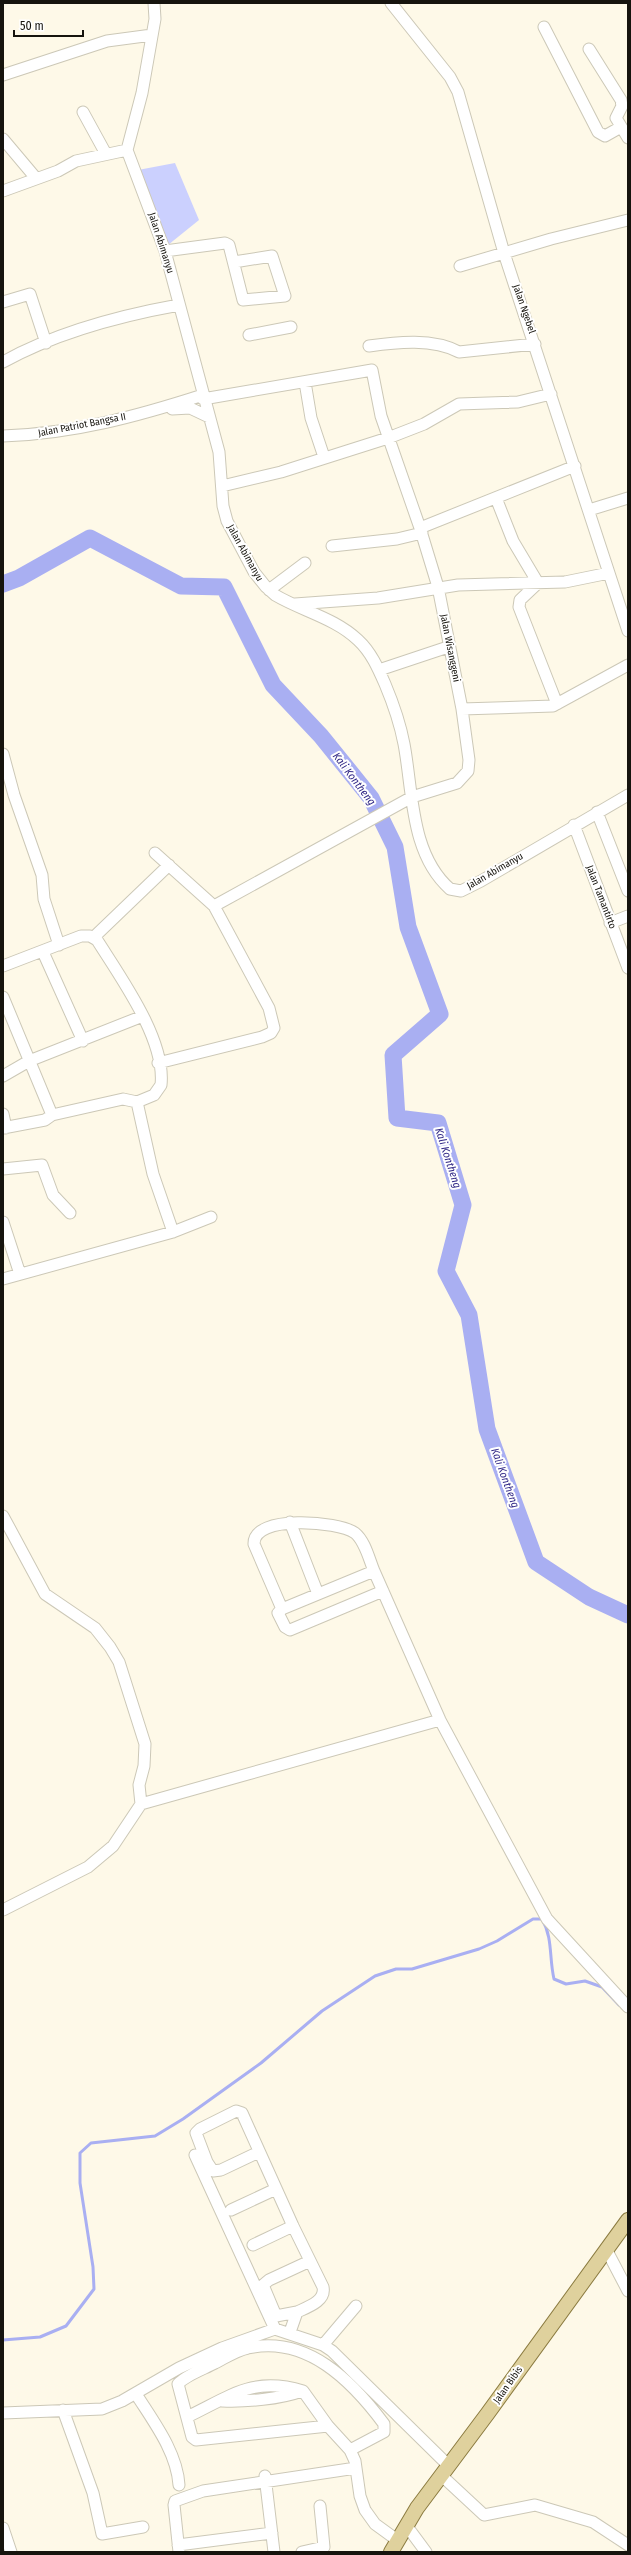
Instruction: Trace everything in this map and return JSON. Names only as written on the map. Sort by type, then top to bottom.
[{"type":"main road","name":"Jalan Bibis","points":[[394,2546],[406,2524],[628,2220]]},
{"type":"street","points":[[3,191],[35,177],[58,171],[76,161],[127,150],[132,126],[138,112],[155,20],[154,3]]},
{"type":"street","name":"Jalan Ngebel","points":[[391,3],[450,77],[458,92],[504,253],[590,510],[609,573],[624,608],[628,631]]},
{"type":"street","points":[[544,27],[598,132],[605,136],[621,127]]},
{"type":"street","points":[[3,75],[107,41],[152,35]]},
{"type":"street","points":[[589,49],[621,100],[622,106],[616,118],[628,138]]},
{"type":"street","points":[[83,112],[106,154]]},
{"type":"street","points":[[3,139],[35,177]]},
{"type":"street","name":"Jalan Abimanyu","points":[[127,150],[165,251],[219,452],[223,506],[227,521],[252,568],[269,590],[292,604],[348,632],[367,650],[379,670],[402,737],[415,822],[431,864],[446,886],[457,891],[481,881],[574,825],[628,795]]},
{"type":"street","points":[[460,266],[628,220]]},
{"type":"street","points":[[165,251],[225,242],[229,245],[243,300],[286,300],[272,256],[234,262]]},
{"type":"street","points":[[3,302],[30,294],[46,343]]},
{"type":"street","points":[[3,362],[79,329],[114,318],[179,305]]},
{"type":"street","points":[[249,335],[291,327]]},
{"type":"street","points":[[369,346],[395,342],[426,344],[450,347],[459,352],[535,344]]},
{"type":"street","name":"Jalan Wisanggeni","points":[[214,906],[412,797],[457,783],[468,771],[469,760],[462,709],[448,647],[438,587],[421,531],[381,416],[372,370],[305,382]]},
{"type":"street","points":[[160,409],[203,397],[305,382],[311,418],[324,457]]},
{"type":"street","points":[[222,486],[280,472],[388,438],[424,424],[459,404],[518,402],[551,394]]},
{"type":"street","points":[[160,409],[190,408],[209,417]]},
{"type":"street","name":"Jalan Patriot Bangsa II","points":[[3,436],[47,434],[160,409]]},
{"type":"street","points":[[332,546],[397,539],[421,531],[496,498],[575,466]]},
{"type":"street","points":[[496,498],[513,541],[538,583]]},
{"type":"street","points":[[590,510],[628,498]]},
{"type":"street","points":[[269,590],[305,563]]},
{"type":"street","points":[[292,604],[378,598],[438,587],[469,584],[538,583],[579,580],[609,573]]},
{"type":"street","points":[[538,583],[520,600],[519,607],[557,704]]},
{"type":"street","points":[[379,670],[448,647]]},
{"type":"street","points":[[462,709],[548,707],[557,704],[628,665]]},
{"type":"street","points":[[3,754],[14,795],[42,875],[44,899],[59,945]]},
{"type":"street","points":[[597,812],[628,891]]},
{"type":"street","name":"Jalan Tamantirto","points":[[574,825],[628,968]]},
{"type":"street","points":[[155,852],[214,906],[269,1008],[274,1028],[271,1033],[262,1037],[158,1063]]},
{"type":"street","points":[[94,937],[169,865]]},
{"type":"street","points":[[610,923],[628,916]]},
{"type":"street","points":[[3,966],[86,935],[94,937],[143,1016],[153,1038],[161,1081],[159,1090],[149,1098],[137,1102],[123,1099],[52,1115],[45,1120],[5,1128],[3,1114]]},
{"type":"street","points":[[43,952],[83,1040]]},
{"type":"street","points":[[3,997],[52,1115]]},
{"type":"street","points":[[3,1076],[29,1061],[143,1016]]},
{"type":"street","points":[[137,1102],[153,1174],[173,1232]]},
{"type":"street","points":[[3,1169],[42,1165],[54,1195],[70,1213]]},
{"type":"street","points":[[3,1279],[173,1232],[211,1217]]},
{"type":"street","points":[[3,1222],[20,1274]]},
{"type":"street","points":[[3,1517],[45,1594],[95,1628],[110,1647],[118,1662],[145,1744],[144,1766],[139,1785],[141,1804],[113,1846],[88,1867],[3,1910]]},
{"type":"street","points":[[290,1522],[318,1594]]},
{"type":"street","points":[[282,1609],[256,1549],[254,1540],[261,1530],[290,1522],[302,1522],[352,1531],[362,1542],[440,1720],[547,1919],[628,2007]]},
{"type":"street","points":[[374,1571],[278,1611],[285,1627],[290,1630],[384,1591]]},
{"type":"street","points":[[141,1804],[440,1720]]},
{"type":"street","points":[[259,2152],[221,2170],[213,2171],[207,2162],[196,2133],[200,2129],[239,2110],[242,2113],[293,2226],[323,2287],[324,2294],[321,2299],[297,2312],[276,2316],[263,2285],[269,2280],[310,2261]]},
{"type":"street","points":[[195,2155],[275,2329]]},
{"type":"street","points":[[230,2210],[276,2189]]},
{"type":"street","points":[[253,2245],[293,2226]]},
{"type":"street","points":[[606,2249],[628,2291]]},
{"type":"street","points":[[323,2345],[356,2306]]},
{"type":"street","points":[[290,2332],[297,2312]]},
{"type":"street","points":[[3,2413],[102,2409],[136,2394],[179,2368],[222,2348],[275,2329],[290,2332],[323,2345],[332,2351],[445,2471],[484,2515],[535,2505],[593,2522],[628,2545]]},
{"type":"street","points":[[328,2426],[200,2440],[192,2437],[177,2388],[179,2382],[247,2348],[269,2346],[302,2350],[317,2358],[347,2382],[384,2424],[384,2432],[350,2450]]},
{"type":"street","points":[[187,2417],[221,2400],[236,2402],[291,2394],[303,2390],[328,2426],[350,2450],[356,2465],[360,2496],[364,2510],[394,2546]]},
{"type":"street","points":[[136,2394],[166,2442],[179,2475],[179,2485]]},
{"type":"street","points":[[63,2410],[93,2493],[102,2534],[143,2527]]},
{"type":"street","points":[[272,2533],[179,2549],[175,2501],[203,2491],[203,2485],[265,2479],[356,2465]]},
{"type":"street","points":[[265,2479],[274,2552]]},
{"type":"street","points":[[302,2552],[324,2547],[320,2506]]},
{"type":"street","points":[[406,2524],[426,2552]]},
{"type":"street","points":[[3,2528],[11,2552]]},
{"type":"shaded area","points":[[175,163],[199,220],[168,245],[138,170]]},
{"type":"waterway","name":"Kali Kontheng","points":[[3,584],[19,578],[90,538],[181,586],[224,587],[273,685],[321,736],[371,798],[395,847],[408,927],[440,1014],[393,1055],[397,1118],[438,1123],[463,1205],[446,1271],[469,1315],[487,1429],[536,1562],[589,1597],[628,1615]]},
{"type":"waterway","points":[[3,2340],[40,2337],[66,2326],[94,2289],[93,2267],[80,2183],[80,2153],[91,2143],[155,2136],[183,2119],[261,2063],[322,2011],[375,1976],[396,1969],[412,1969],[479,1949],[497,1941],[533,1919],[542,1919],[548,1933],[554,1979],[566,1984],[585,1981],[602,1987],[619,2005]]}]
